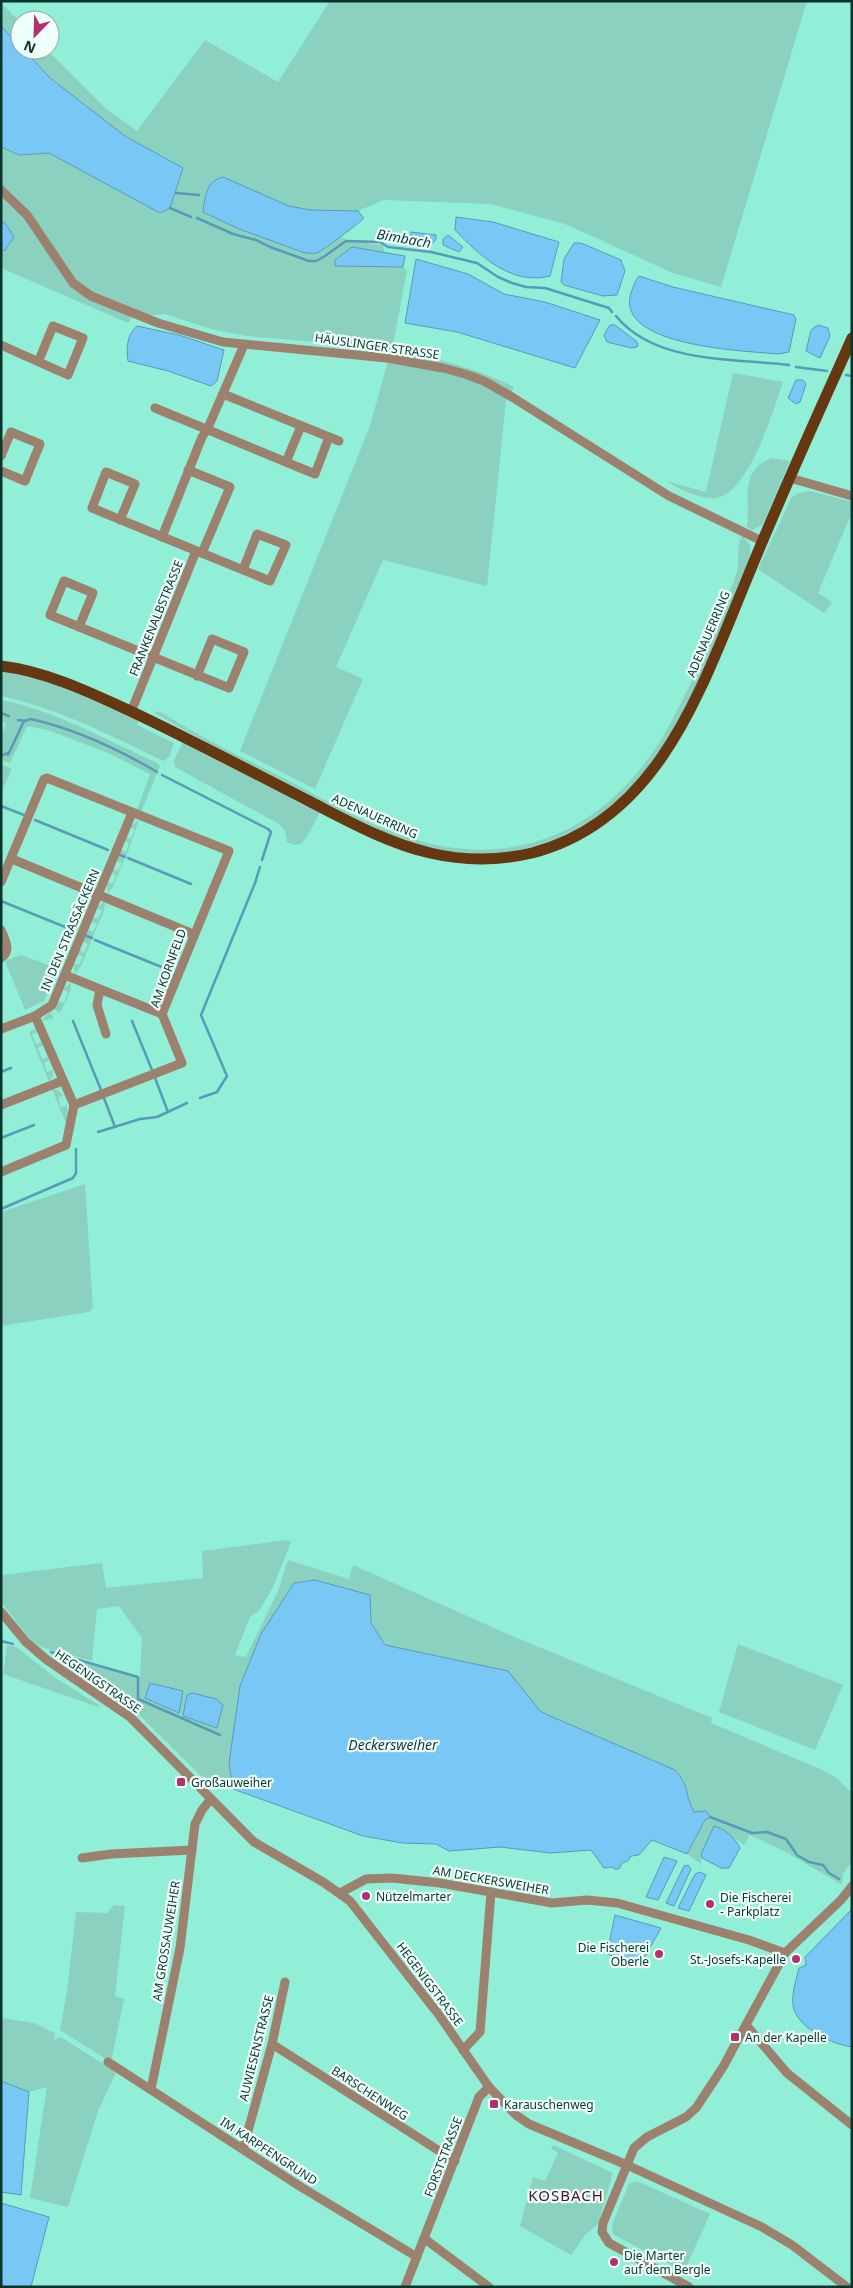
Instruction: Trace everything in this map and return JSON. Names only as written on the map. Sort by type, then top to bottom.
[{"type":"main road","name":"ADENAUERRING","points":[[1,666],[48,678],[132,712],[358,826],[400,844],[449,857],[479,860],[511,857],[541,850],[574,838],[603,820],[628,798],[659,761],[689,711],[852,338]]},
{"type":"street","name":"HÄUSLINGER STRASSE","points":[[1,190],[27,215],[73,283],[92,296],[158,323],[223,342],[387,358],[465,374],[484,381],[512,397],[669,496],[762,541]]},
{"type":"street","points":[[1,344],[68,375],[83,338],[53,326],[39,360]]},
{"type":"street","points":[[162,537],[202,436],[207,430],[244,345]]},
{"type":"street","points":[[223,394],[339,442]]},
{"type":"street","points":[[155,408],[315,474],[329,437]]},
{"type":"street","points":[[286,462],[301,426]]},
{"type":"street","points":[[1,456],[11,432],[40,444],[25,481],[1,471]]},
{"type":"street","name":"FRANKENALBSTRASSE","points":[[132,712],[199,552],[230,487],[188,470]]},
{"type":"street","name":"FRANKENALBSTRASSE","points":[[120,520],[135,484],[106,472],[92,508],[120,520],[199,552]]},
{"type":"street","points":[[790,478],[852,496]]},
{"type":"street","points":[[199,552],[243,570],[270,581],[286,545],[257,534],[243,570]]},
{"type":"street","points":[[79,627],[93,593],[64,581],[50,615],[197,676],[229,688],[244,652],[212,639],[197,676]]},
{"type":"street","points":[[1,882],[44,779],[47,778],[132,813]]},
{"type":"street","name":"IN DEN STRASSÄCKERN","points":[[1,1029],[35,1016],[52,1005],[132,813]]},
{"type":"street","name":"AM KORNFELD","points":[[74,1105],[182,1063],[162,1014],[228,851],[132,813]]},
{"type":"street","points":[[12,858],[193,934]]},
{"type":"street","points":[[1,930],[8,948],[5,956],[1,958]]},
{"type":"street","points":[[65,975],[162,1014]]},
{"type":"street","points":[[100,990],[97,1005],[106,1034]]},
{"type":"street","points":[[1,1172],[66,1144],[74,1105],[35,1016]]},
{"type":"street","points":[[1,1105],[62,1081]]},
{"type":"street","name":"HEGENIGSTRASSE","points":[[1,1612],[26,1642],[47,1660],[130,1716],[244,1834],[266,1851],[340,1894],[362,1916],[409,1975],[489,2087],[509,2108],[529,2124],[627,2165],[762,2227],[800,2250],[847,2287]]},
{"type":"street","name":"AM GROSSAUWEIHER","points":[[151,2089],[180,1948],[197,1818],[210,1800]]},
{"type":"street","points":[[82,1858],[111,1854],[192,1850]]},
{"type":"street","name":"AM DECKERSWEIHER","points":[[340,1894],[366,1879],[392,1878],[440,1883],[552,1903],[587,1900],[618,1903],[749,1940],[785,1953]]},
{"type":"street","points":[[689,2287],[609,2243],[603,2237],[603,2223],[627,2165],[638,2144],[686,2117],[696,2108],[723,2067],[785,1953],[842,1900],[852,1886]]},
{"type":"street","points":[[463,2050],[480,2032],[491,1892]]},
{"type":"street","name":"AUWIESENSTRASSE","points":[[243,2149],[272,2044],[285,1982]]},
{"type":"street","points":[[746,2025],[787,2073],[852,2125]]},
{"type":"street","name":"BARSCHENWEG","points":[[272,2044],[445,2157],[455,2161]]},
{"type":"street","name":"IM KARPFENGRUND","points":[[108,2062],[301,2187],[417,2257]]},
{"type":"street","name":"FORSTSTRASSE","points":[[405,2287],[479,2097],[489,2087]]},
{"type":"street","points":[[425,2239],[489,2287]]},
{"type":"shaded area","points":[[330,1],[807,1],[721,287],[673,273],[565,224],[490,204],[384,200],[358,211],[310,210],[289,206],[203,212],[239,229],[305,253],[315,254],[338,236],[350,241],[383,245],[384,252],[352,247],[335,266],[403,267],[407,271],[392,350],[454,364],[514,387],[506,401],[487,586],[383,560],[336,667],[363,679],[315,789],[240,751],[370,426],[391,350],[246,336],[211,329],[165,314],[132,318],[128,323],[1,268],[1,147],[19,155],[49,153],[170,208],[183,168],[125,136],[50,78],[33,60],[57,60],[105,108],[137,131],[205,40],[278,82]]},
{"type":"shaded area","points":[[1,3],[10,12],[10,35],[1,26]]},
{"type":"shaded area","points":[[733,373],[783,382],[758,449],[739,482],[728,493],[716,498],[697,496],[666,481],[706,492]]},
{"type":"shaded area","points":[[772,458],[790,461],[763,524],[752,530],[747,527],[750,478],[754,470]]},
{"type":"shaded area","points":[[810,491],[852,502],[852,512],[818,593],[832,602],[824,613],[758,569],[792,497],[798,493]]},
{"type":"shaded area","points":[[742,536],[750,545],[750,556],[705,667],[679,721],[663,746],[647,769],[624,794],[599,815],[571,832],[542,844],[511,851],[480,854],[447,851],[414,843],[385,832],[343,812],[210,744],[155,713],[158,711],[211,741],[338,807],[400,835],[456,848],[495,849],[531,843],[564,831],[595,812],[623,788],[648,758],[670,724],[714,632],[736,575],[739,545]]},
{"type":"shaded area","points":[[1,670],[54,684],[139,720],[137,725],[174,743],[169,757],[164,761],[161,760],[63,715],[1,696]]},
{"type":"shaded area","points":[[1,700],[41,711],[61,719],[157,763],[160,766],[141,812],[137,810],[150,774],[108,753],[48,730],[27,726],[10,763],[1,760],[1,735],[6,724],[1,719]]},
{"type":"shaded area","points":[[183,742],[320,812],[307,837],[301,844],[294,845],[287,842],[285,831],[279,824],[175,767],[174,760]]},
{"type":"shaded area","points":[[1,764],[12,769],[1,793]]},
{"type":"shaded area","points":[[139,820],[126,857],[117,853],[119,849],[126,852],[129,843],[124,840],[125,837],[131,839],[135,829],[130,827]]},
{"type":"shaded area","points":[[116,854],[125,858],[113,887],[108,893],[107,882],[113,884],[116,875],[111,873],[112,869],[118,871],[122,863],[115,860]]},
{"type":"shaded area","points":[[105,901],[104,911],[92,938],[84,935],[86,929],[93,932],[97,924],[91,921],[92,917],[98,919],[102,910],[96,908]]},
{"type":"shaded area","points":[[83,936],[92,939],[81,966],[75,974],[73,963],[79,965],[83,956],[77,954],[79,950],[84,953],[88,944],[81,941]]},
{"type":"shaded area","points":[[21,955],[59,969],[44,1001],[25,1010],[5,961]]},
{"type":"shaded area","points":[[71,983],[70,992],[61,1011],[59,1013],[55,1009],[50,1013],[54,1018],[42,1021],[58,1001],[64,1003],[68,992],[63,989]]},
{"type":"shaded area","points":[[36,1029],[37,1032],[32,1034],[36,1044],[42,1042],[43,1045],[38,1048],[42,1059],[48,1057],[49,1060],[44,1063],[47,1072],[53,1070],[53,1076],[49,1082],[29,1032]]},
{"type":"shaded area","points":[[52,1089],[57,1090],[63,1095],[58,1098],[61,1107],[67,1105],[67,1126]]},
{"type":"shaded area","points":[[85,1184],[93,1308],[89,1312],[1,1326],[1,1212]]},
{"type":"shaded area","points":[[287,1540],[291,1542],[273,1587],[259,1611],[250,1617],[235,1655],[246,1657],[278,1591],[288,1560],[349,1579],[353,1565],[517,1638],[712,1718],[711,1723],[835,1777],[852,1793],[852,1860],[843,1874],[842,1885],[786,1852],[750,1835],[744,1845],[720,1828],[701,1854],[701,1864],[687,1854],[705,1820],[710,1817],[694,1812],[688,1802],[684,1780],[675,1770],[541,1712],[508,1671],[385,1645],[371,1623],[370,1595],[240,1686],[229,1763],[233,1789],[200,1775],[130,1706],[62,1664],[70,1659],[140,1678],[142,1638],[119,1606],[97,1609],[92,1661],[41,1647],[32,1641],[1,1602],[1,1575],[102,1563],[106,1588],[203,1578],[202,1551]]},
{"type":"shaded area","points":[[738,1644],[843,1685],[815,1750],[719,1712]]},
{"type":"shaded area","points":[[7,1645],[16,1647],[57,1679],[99,1705],[98,1707],[3,1674]]},
{"type":"shaded area","points":[[114,1905],[125,1906],[115,1996],[124,1999],[111,2062],[60,2030],[67,1991],[76,1912],[107,1913]]},
{"type":"shaded area","points":[[1,2018],[34,2023],[55,2033],[54,2040],[61,2037],[116,2072],[98,2111],[68,2207],[30,2198],[47,2087],[29,2092],[1,2081]]},
{"type":"shaded area","points":[[553,2145],[613,2173],[598,2224],[586,2234],[571,2255],[520,2226],[533,2177],[545,2181],[558,2153],[551,2149]]},
{"type":"shaded area","points":[[637,2181],[710,2214],[684,2272],[613,2234],[612,2225],[629,2184]]},
{"type":"water","points":[[1,26],[10,35],[10,60],[33,60],[50,78],[125,136],[183,168],[170,208],[160,213],[49,153],[19,155],[1,147]]},
{"type":"water","points":[[223,177],[289,206],[310,210],[358,211],[364,218],[320,251],[305,253],[239,229],[203,212],[207,190],[213,182]]},
{"type":"water","points":[[456,217],[493,222],[559,242],[550,276],[522,277],[497,266],[474,249],[455,230]]},
{"type":"water","points":[[1,222],[5,223],[14,237],[5,250],[1,251]]},
{"type":"water","points":[[411,232],[436,235],[436,239],[431,245],[411,242]]},
{"type":"water","points":[[448,235],[463,247],[459,252],[443,245],[443,239]]},
{"type":"water","points":[[574,243],[581,243],[621,260],[625,271],[617,295],[603,296],[564,285],[561,282],[564,259]]},
{"type":"water","points":[[352,247],[405,256],[403,267],[335,266],[335,260]]},
{"type":"water","points":[[416,259],[468,274],[504,294],[545,302],[600,320],[575,368],[457,332],[405,323]]},
{"type":"water","points":[[639,276],[673,287],[794,315],[796,319],[789,352],[779,354],[714,348],[687,343],[662,335],[642,325],[631,311],[631,293]]},
{"type":"water","points":[[610,325],[615,325],[636,341],[637,347],[631,348],[607,342],[604,335]]},
{"type":"water","points":[[818,325],[828,328],[830,336],[820,358],[806,351],[811,330]]},
{"type":"water","points":[[137,326],[179,335],[224,350],[217,381],[211,386],[168,371],[128,361],[128,342],[131,333]]},
{"type":"water","points":[[796,380],[803,380],[806,384],[800,402],[796,404],[788,398]]},
{"type":"water","name":"Deckersweiher","points":[[315,1580],[370,1595],[371,1623],[385,1645],[508,1671],[541,1712],[675,1770],[683,1780],[694,1812],[706,1811],[710,1817],[705,1820],[687,1854],[652,1840],[639,1855],[631,1856],[628,1861],[622,1863],[619,1869],[614,1869],[613,1867],[604,1868],[591,1850],[550,1853],[500,1847],[449,1851],[436,1844],[402,1843],[363,1836],[233,1789],[229,1763],[240,1686],[261,1634],[294,1583]]},
{"type":"water","points":[[150,1683],[183,1691],[179,1713],[145,1698]]},
{"type":"water","points":[[192,1693],[216,1699],[223,1705],[217,1728],[183,1716],[187,1695]]},
{"type":"water","points":[[714,1826],[730,1834],[740,1848],[729,1868],[721,1868],[702,1858],[701,1854]]},
{"type":"water","points":[[664,1857],[677,1861],[658,1900],[646,1897]]},
{"type":"water","points":[[688,1865],[691,1869],[674,1906],[666,1903],[684,1866]]},
{"type":"water","points":[[700,1872],[706,1875],[689,1911],[678,1908],[695,1874]]},
{"type":"water","points":[[852,1909],[852,2047],[836,2043],[811,2030],[798,2017],[794,2010],[793,2000],[799,1968],[806,1965],[805,1957]]},
{"type":"water","points":[[615,1915],[661,1928],[640,1966],[607,1954]]},
{"type":"water","points":[[1,2081],[29,2092],[21,2195],[1,2192]]},
{"type":"water","points":[[1,2203],[49,2217],[31,2287],[1,2287]]},
{"type":"waterway","points":[[176,193],[199,195]]},
{"type":"waterway","name":"Bimbach","points":[[170,208],[191,217]]},
{"type":"waterway","name":"Bimbach","points":[[197,218],[233,234],[256,240],[309,261],[316,261],[346,241],[380,242],[388,247],[431,252],[477,263],[498,277],[512,283],[526,287],[545,288],[609,308],[612,312]]},
{"type":"waterway","name":"Bimbach","points":[[616,316],[632,332],[652,343],[673,351],[720,359],[789,365]]},
{"type":"waterway","name":"Bimbach","points":[[796,367],[827,371]]},
{"type":"waterway","name":"Bimbach","points":[[846,375],[852,376]]},
{"type":"waterway","points":[[1,713],[9,716]]},
{"type":"waterway","points":[[8,755],[24,721],[31,719],[64,728],[96,741],[127,755],[157,772]]},
{"type":"waterway","points":[[18,720],[24,721]]},
{"type":"waterway","points":[[1,756],[9,752]]},
{"type":"waterway","points":[[162,775],[268,829],[271,832],[262,860]]},
{"type":"waterway","points":[[1,806],[24,815]]},
{"type":"waterway","points":[[35,820],[108,850]]},
{"type":"waterway","points":[[118,854],[125,857]]},
{"type":"waterway","points":[[128,858],[191,884]]},
{"type":"waterway","points":[[200,1098],[217,1092],[227,1076],[201,1015],[260,867]]},
{"type":"waterway","points":[[1,901],[75,931]]},
{"type":"waterway","points":[[84,935],[92,938]]},
{"type":"waterway","points":[[95,940],[169,970]]},
{"type":"waterway","points":[[73,1021],[101,1090]]},
{"type":"waterway","points":[[132,1021],[152,1070]]},
{"type":"waterway","points":[[1,1072],[11,1068]]},
{"type":"waterway","points":[[155,1078],[168,1112]]},
{"type":"waterway","points":[[104,1098],[115,1127]]},
{"type":"waterway","points":[[98,1132],[140,1119],[157,1117],[187,1103]]},
{"type":"waterway","points":[[1,1138],[34,1125]]},
{"type":"waterway","points":[[1,1209],[73,1178],[76,1173],[76,1149]]},
{"type":"waterway","points":[[1,1641],[13,1644]]},
{"type":"waterway","points":[[51,1652],[138,1677],[138,1699],[220,1735]]},
{"type":"waterway","points":[[710,1817],[752,1833],[767,1832],[786,1839],[797,1855],[809,1862],[823,1865],[829,1873],[839,1879]]},
{"type":"place","name":"Großauweiher","points":[[181,1782]]},
{"type":"place","name":"Nützelmarter","points":[[366,1896]]},
{"type":"place","name":"Die Fischerei - Parkplatz","points":[[710,1904]]},
{"type":"place","name":"Die Fischerei Oberle","points":[[659,1954]]},
{"type":"place","name":"St.-Josefs-Kapelle","points":[[796,1959]]},
{"type":"place","name":"An der Kapelle","points":[[735,2037]]},
{"type":"place","name":"Karauschenweg","points":[[494,2104]]},
{"type":"place","name":"Die Marter auf dem Bergle","points":[[614,2262]]},
{"type":"district","name":"KOSBACH","points":[[566,2195]]}]
